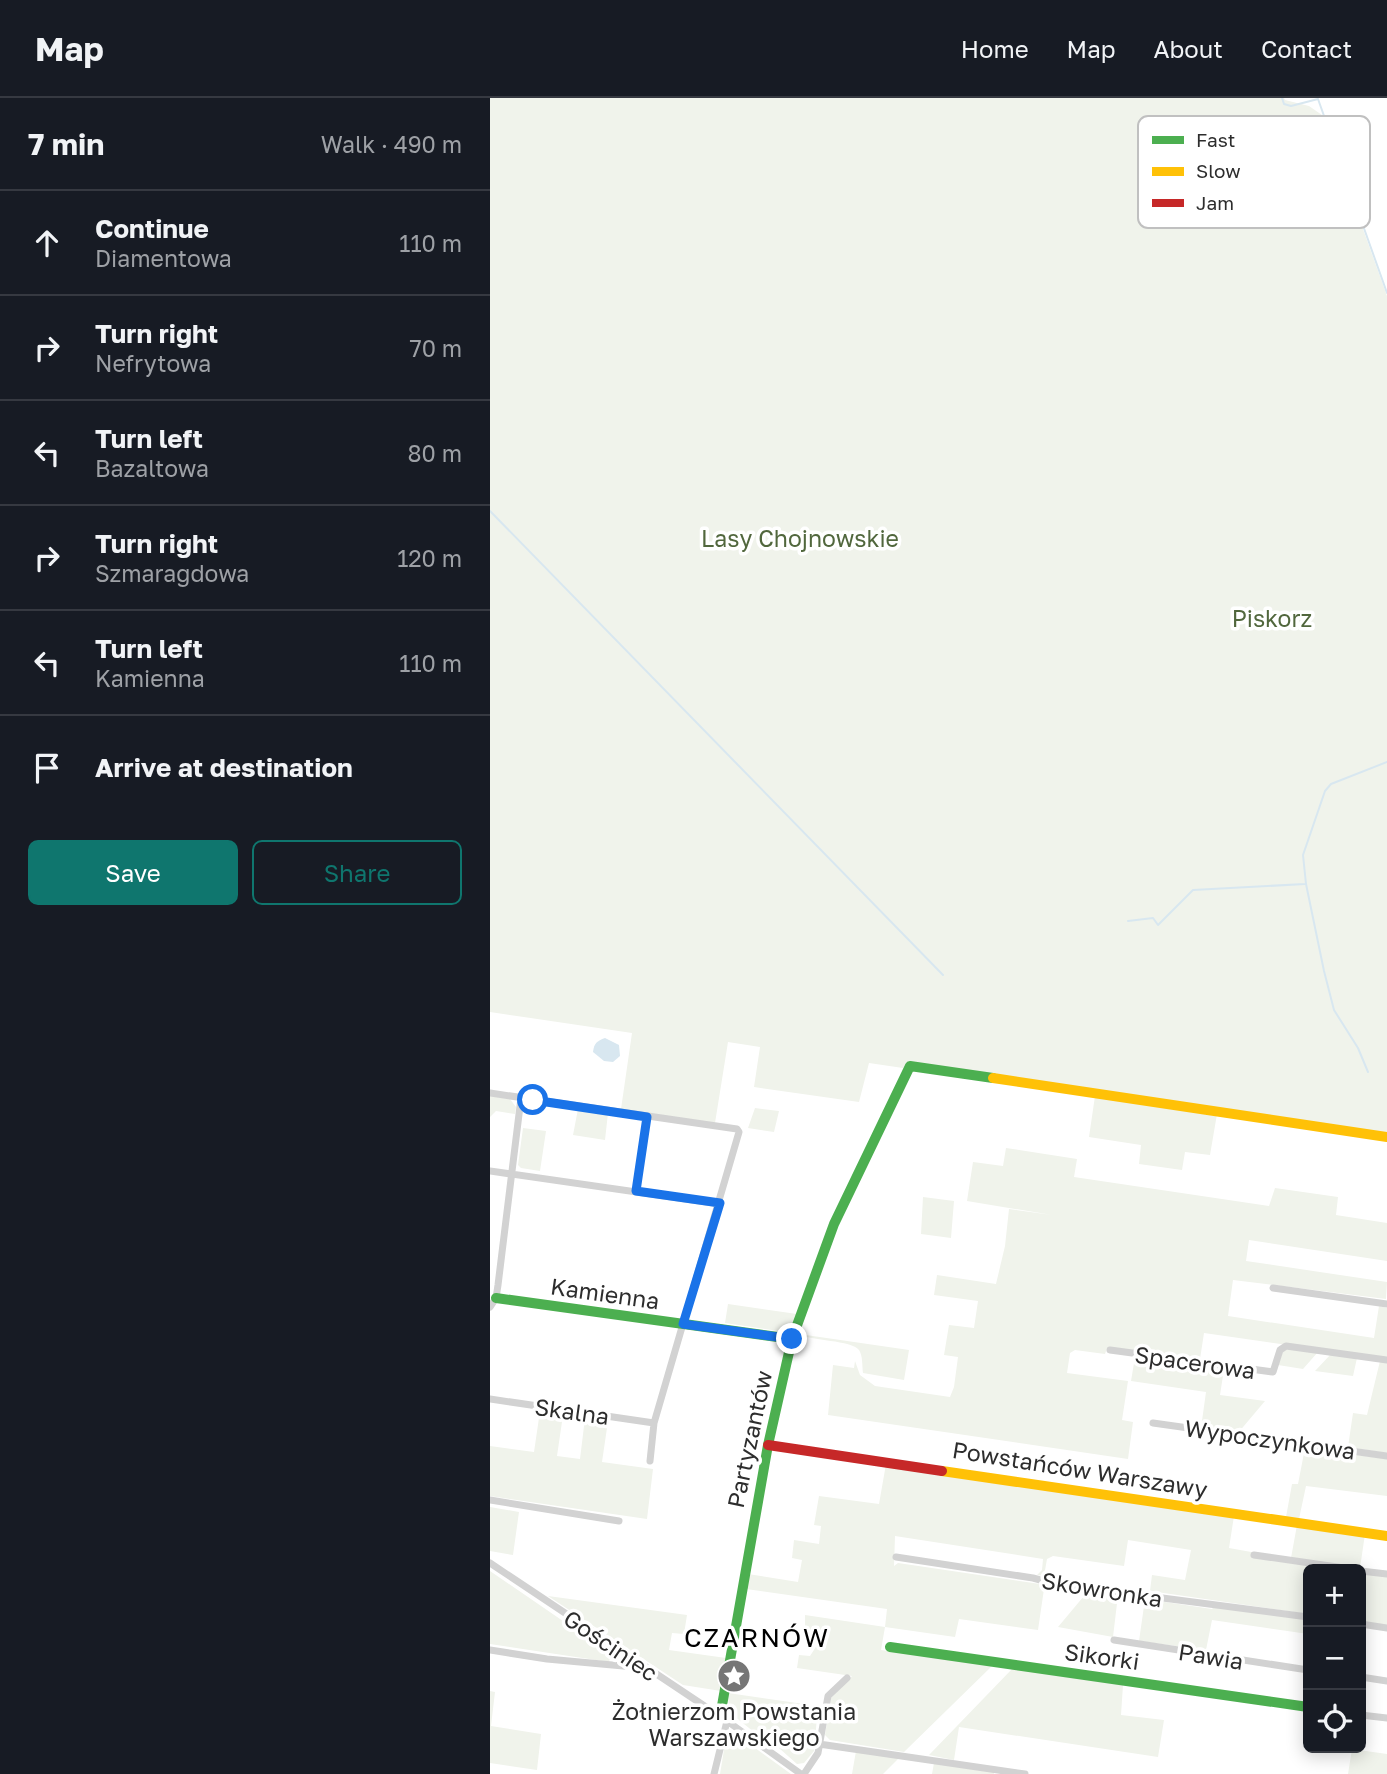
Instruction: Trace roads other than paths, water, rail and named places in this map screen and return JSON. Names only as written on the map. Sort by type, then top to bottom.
[{"type":"street","name":"Partyzantów","points":[[714,1774],[768,1445],[792,1339],[834,1224],[910,1066],[1387,1137]]},
{"type":"street","points":[[490,1093],[737,1129],[740,1137],[654,1423],[650,1461]]},
{"type":"street","points":[[493,1302],[521,1098]]},
{"type":"street","points":[[636,1191],[647,1117]]},
{"type":"street","points":[[490,1171],[720,1203]]},
{"type":"street","points":[[1273,1288],[1387,1304]]},
{"type":"street","name":"Kamienna","points":[[493,1302],[792,1339]]},
{"type":"street","name":"Spacerowa","points":[[1110,1350],[1273,1372],[1280,1350],[1286,1346],[1387,1360]]},
{"type":"street","name":"Skalna","points":[[490,1399],[654,1423]]},
{"type":"street","name":"Wypoczynkowa","points":[[1153,1423],[1387,1456]]},
{"type":"street","name":"Powstańców Warszawy","points":[[768,1445],[1387,1536]]},
{"type":"street","points":[[490,1500],[619,1521]]},
{"type":"street","points":[[1254,1555],[1316,1564]]},
{"type":"street","name":"Skowronka","points":[[896,1557],[1033,1578],[1055,1584],[1303,1616]]},
{"type":"street","name":"Gościniec","points":[[490,1563],[802,1774]]},
{"type":"street","points":[[1366,1572],[1387,1574]]},
{"type":"street","points":[[1366,1625],[1387,1628]]},
{"type":"street","name":"Pawia","points":[[1114,1640],[1303,1669]]},
{"type":"street","name":"Sikorki","points":[[890,1647],[1303,1706]]},
{"type":"street","points":[[490,1650],[547,1660],[645,1668]]},
{"type":"street","points":[[802,1774],[818,1753],[828,1696],[847,1678]]},
{"type":"street","points":[[1366,1678],[1387,1681]]},
{"type":"street","points":[[1366,1716],[1387,1718]]},
{"type":"street","points":[[820,1744],[1024,1774]]},
{"type":"waterway","points":[[1282,98],[1284,104],[1291,106],[1318,99],[1324,116]]},
{"type":"waterway","points":[[1364,228],[1387,293]]},
{"type":"waterway","points":[[490,511],[943,975]]},
{"type":"waterway","points":[[1368,1072],[1358,1048],[1334,1010],[1306,884],[1303,855],[1325,791],[1331,784],[1387,762]]},
{"type":"waterway","points":[[1128,921],[1153,918],[1158,925],[1193,890],[1305,884]]},
{"type":"place","name":"Żołnierzom Powstania Warszawskiego","points":[[734,1676]]},
{"type":"district","name":"CZARNÓW","points":[[757,1637]]},
{"type":"park label","name":"Lasy Chojnowskie","points":[[800,538]]},
{"type":"park label","name":"Piskorz","points":[[1272,618]]}]
